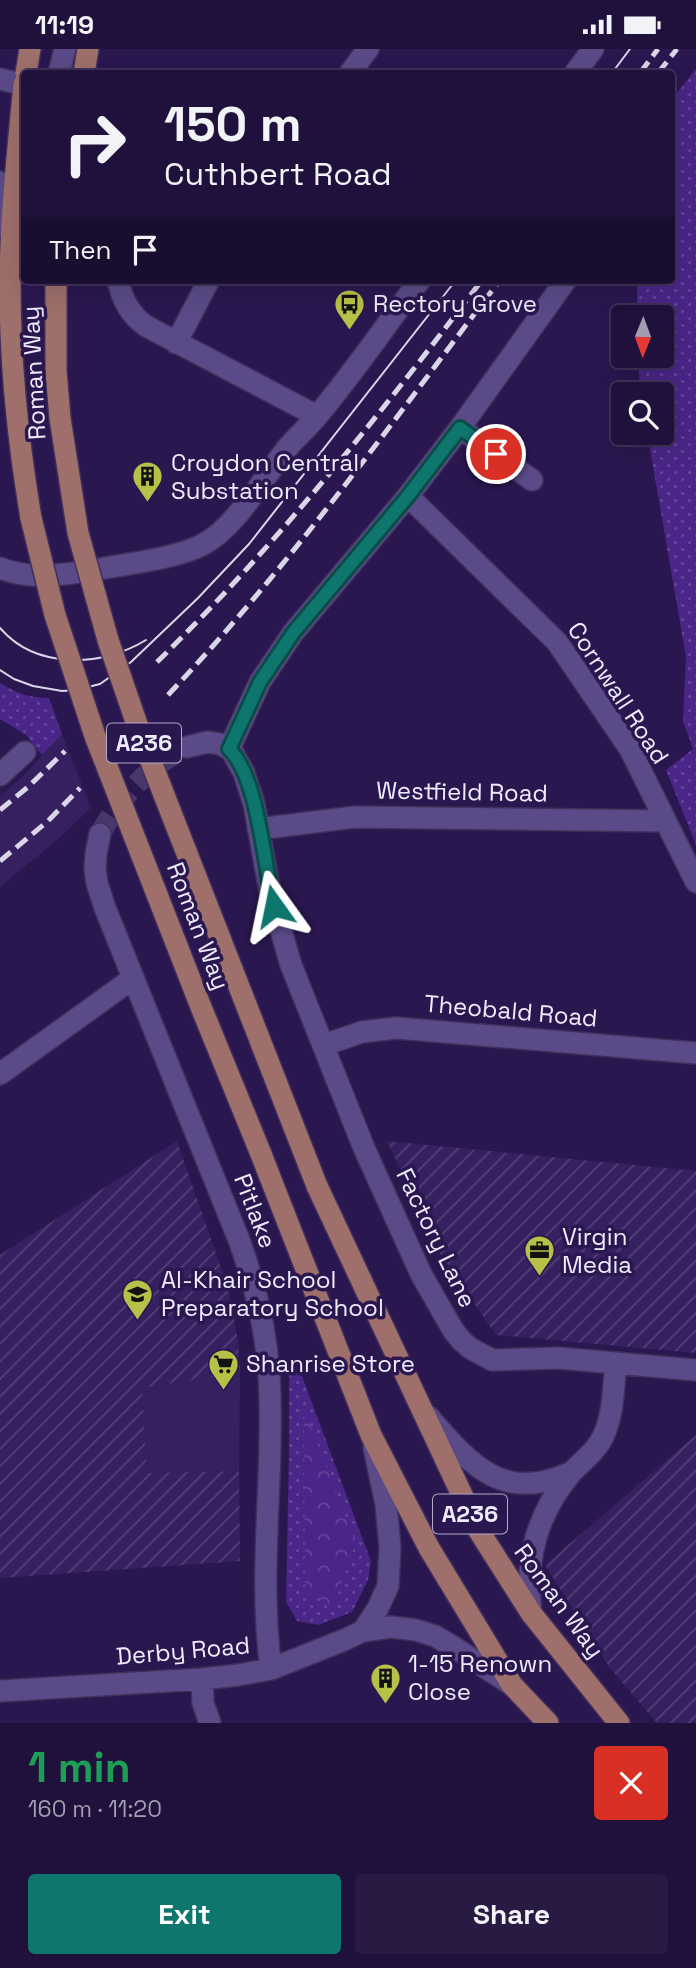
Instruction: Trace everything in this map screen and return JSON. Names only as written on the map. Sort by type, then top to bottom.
[{"type":"main road","points":[[26,70],[30,49]]},
{"type":"main road","points":[[84,70],[88,49]]},
{"type":"main road","name":"Roman Way","points":[[21,122],[11,244],[13,373],[23,473],[36,542],[55,615],[115,788],[371,1435],[429,1548],[512,1685],[548,1723]]},
{"type":"main road","name":"Roman Way","points":[[56,284],[56,371],[60,418],[78,533],[104,627],[141,736],[317,1186],[479,1531],[531,1613],[619,1723]]},
{"type":"street","points":[[59,70],[65,49]]},
{"type":"street","points":[[352,70],[368,49]]},
{"type":"street","points":[[577,70],[593,49]]},
{"type":"street","points":[[0,79],[21,84]]},
{"type":"street","points":[[0,182],[11,244]]},
{"type":"street","points":[[176,343],[207,284]]},
{"type":"street","points":[[6,570],[34,576],[74,573],[183,552],[204,544],[228,525],[357,366],[418,284]]},
{"type":"street","points":[[187,747],[208,742],[229,749],[260,682],[293,633],[408,496],[563,284]]},
{"type":"street","points":[[119,286],[135,318],[176,343],[317,416]]},
{"type":"street","points":[[460,428],[532,480]]},
{"type":"street","name":"Cornwall Road","points":[[408,496],[557,642],[630,749],[696,882]]},
{"type":"street","name":"Factory Lane","points":[[229,749],[239,762],[254,804],[277,921],[291,965],[363,1148],[421,1274],[453,1330],[461,1340],[492,1360],[558,1359],[696,1370]]},
{"type":"street","name":"Westfield Road","points":[[258,829],[355,817],[665,821]]},
{"type":"street","name":"Pitlake","points":[[100,834],[96,854],[97,883],[105,908],[239,1240],[260,1313],[270,1376],[265,1589],[271,1669]]},
{"type":"street","points":[[0,1074],[132,979]]},
{"type":"street","name":"Theobald Road","points":[[324,1045],[362,1032],[396,1028],[696,1053]]},
{"type":"street","points":[[531,1613],[529,1567],[533,1547],[555,1497],[572,1472],[587,1459],[601,1440],[610,1415],[616,1363]]},
{"type":"street","points":[[421,1407],[470,1460],[491,1475],[510,1483],[531,1484],[553,1481],[572,1472]]},
{"type":"street","points":[[363,1631],[378,1608],[388,1585],[390,1547],[386,1504],[371,1435]]},
{"type":"street","name":"Derby Road","points":[[0,1691],[202,1679],[271,1669],[363,1631],[391,1627],[416,1629],[452,1646],[512,1685]]},
{"type":"street","points":[[202,1679],[203,1703],[210,1723]]},
{"type":"shaded area","points":[[62,734],[91,808],[0,887],[0,796],[22,777]]},
{"type":"shaded area","points":[[177,1141],[229,1291],[238,1341],[240,1372],[142,1388],[147,1473],[239,1471],[240,1561],[0,1578],[0,1255]]},
{"type":"shaded area","points":[[387,1141],[696,1171],[696,1353],[496,1335],[437,1249]]},
{"type":"shaded area","points":[[219,1262],[229,1291],[238,1341],[239,1471],[147,1474],[141,1388]]},
{"type":"shaded area","points":[[696,1435],[696,1723],[657,1723],[609,1667],[545,1565]]},
{"type":"green space","points":[[696,69],[696,845],[666,770],[693,749],[683,721],[686,657],[649,445],[674,445],[674,382],[639,382],[639,368],[674,368],[674,305],[637,305],[637,284],[675,284],[675,95]]},
{"type":"green space","points":[[0,683],[23,694],[49,698],[62,734],[42,755],[26,735],[0,719]]},
{"type":"green space","points":[[289,1360],[296,1360],[371,1561],[368,1580],[352,1612],[318,1625],[297,1621],[286,1602]]},
{"type":"green space","points":[[304,1410],[356,1542],[333,1607],[305,1590]]},
{"type":"tunnel","points":[[100,834],[126,795],[160,763],[187,747]]},
{"type":"tram line","points":[[614,70],[630,49]]},
{"type":"tram line","points":[[0,670],[33,686],[62,691],[100,684],[131,662],[198,598],[249,544],[453,284]]},
{"type":"tram line","points":[[0,628],[15,642],[32,651],[70,660],[110,655],[146,640]]},
{"type":"railway","points":[[642,70],[658,49]]},
{"type":"railway","points":[[660,70],[677,49]]},
{"type":"railway","points":[[157,662],[244,572],[327,477],[479,284]]},
{"type":"railway","points":[[168,695],[213,646],[298,544],[497,284]]},
{"type":"railway","points":[[0,810],[65,751]]},
{"type":"railway","points":[[0,861],[48,821],[80,788]]},
{"type":"place","name":"Rectory Grove","points":[[350,331]]},
{"type":"place","name":"Croydon Central Substation","points":[[148,504]]},
{"type":"place","name":"Virgin Media","points":[[539,1278]]},
{"type":"place","name":"Al-Khair School Preparatory School","points":[[138,1321]]},
{"type":"place","name":"Shanrise Store","points":[[223,1391]]},
{"type":"place","name":"1-15 Renown Close","points":[[385,1705]]},
{"type":"route","points":[[274,906],[252,796],[242,767],[229,749],[260,682],[293,633],[408,496],[460,428],[496,454]]}]
